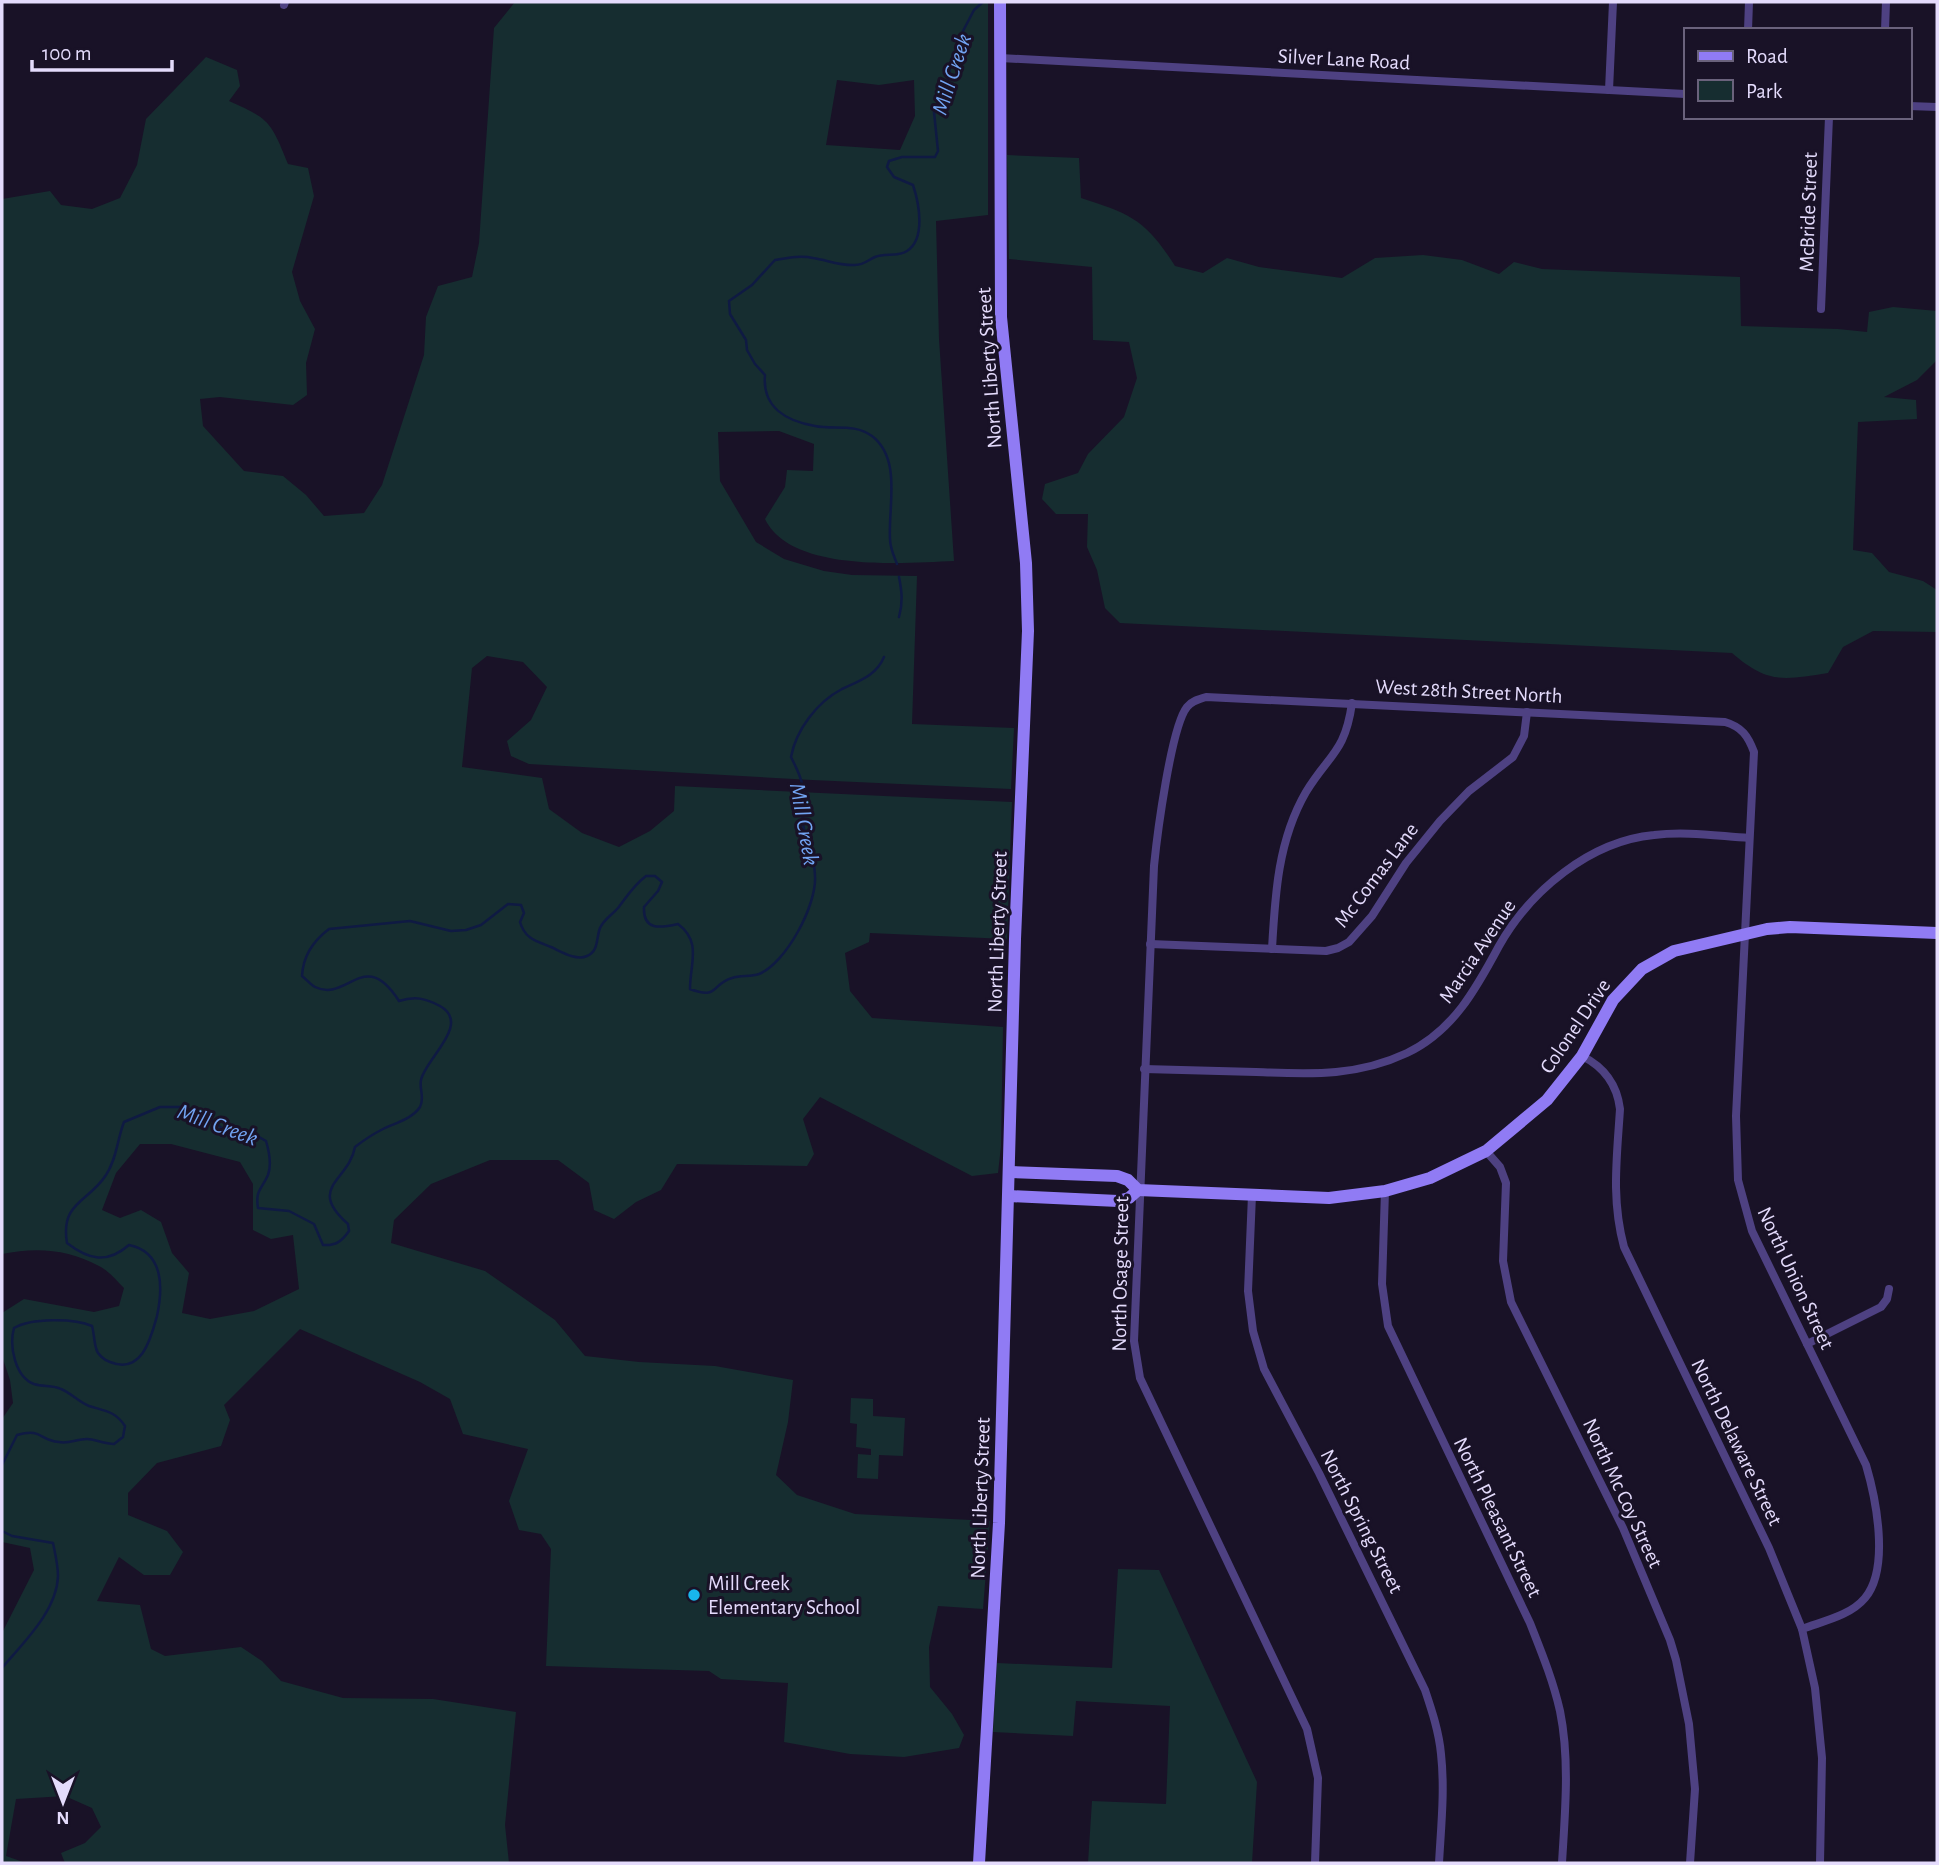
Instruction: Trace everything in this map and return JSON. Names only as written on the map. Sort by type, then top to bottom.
[{"type":"main road","name":"North Liberty Street","points":[[979,1863],[999,1523],[1015,939],[1028,631],[1026,563],[1002,317],[1000,2]]},
{"type":"main road","name":"Colonel Drive","points":[[1009,1172],[1117,1176],[1128,1180],[1138,1190],[1329,1198],[1385,1191],[1430,1178],[1486,1151],[1547,1100],[1582,1056],[1613,1000],[1642,970],[1674,951],[1767,929],[1790,927],[1937,933]]},
{"type":"main road","name":"Colonel Drive","points":[[1009,1196],[1118,1201],[1129,1198],[1138,1190]]},
{"type":"street","points":[[1609,90],[1613,2]]},
{"type":"street","points":[[1748,28],[1749,2]]},
{"type":"street","points":[[1885,28],[1886,2]]},
{"type":"street","name":"Silver Lane Road","points":[[1000,58],[1684,94]]},
{"type":"street","points":[[1911,106],[1937,107]]},
{"type":"street","name":"McBride Street","points":[[1821,309],[1829,119]]},
{"type":"street","name":"West 28th Street North","points":[[1199,699],[1206,697],[1352,703],[1725,722],[1737,726]]},
{"type":"street","name":"North Osage Street","points":[[1199,699],[1188,706],[1184,713],[1162,805],[1154,866],[1138,1190],[1134,1341],[1140,1378],[1307,1728],[1318,1778],[1315,1863]]},
{"type":"street","points":[[1272,949],[1276,887],[1288,830],[1307,792],[1342,743],[1349,726],[1352,703]]},
{"type":"street","name":"Mc Comas Lane","points":[[1150,944],[1326,951],[1349,942],[1372,916],[1406,863],[1440,821],[1469,791],[1513,757],[1524,736],[1527,712]]},
{"type":"street","name":"North Union Street","points":[[1737,726],[1748,737],[1754,752],[1736,1116],[1738,1180],[1752,1231],[1866,1465],[1877,1501],[1879,1535],[1876,1574],[1865,1598],[1847,1612],[1802,1629]]},
{"type":"street","name":"Marcia Avenue","points":[[1144,1069],[1324,1074],[1357,1070],[1387,1062],[1426,1041],[1455,1017],[1478,986],[1501,943],[1522,912],[1548,885],[1582,860],[1619,842],[1652,835],[1687,833],[1749,838]]},
{"type":"street","name":"North Delaware Street","points":[[1582,1056],[1602,1069],[1614,1084],[1619,1096],[1615,1202],[1624,1247],[1769,1548],[1802,1629],[1815,1688],[1822,1758],[1819,1863]]},
{"type":"street","name":"North Mc Coy Street","points":[[1486,1151],[1500,1167],[1506,1183],[1503,1261],[1511,1302],[1623,1528],[1673,1650],[1689,1724],[1695,1789],[1690,1863]]},
{"type":"street","name":"North Pleasant Street","points":[[1385,1191],[1382,1284],[1388,1325],[1530,1623],[1560,1711],[1566,1793],[1562,1863]]},
{"type":"street","name":"North Spring Street","points":[[1252,1195],[1248,1291],[1253,1331],[1264,1369],[1325,1485],[1425,1690],[1436,1725],[1441,1754],[1443,1780],[1439,1863]]},
{"type":"street","points":[[1807,1343],[1881,1307],[1887,1300],[1889,1289]]},
{"type":"green space","points":[[515,2],[988,2],[988,215],[936,221],[939,339],[954,561],[850,561],[823,557],[798,549],[778,536],[765,519],[785,487],[787,470],[813,471],[814,444],[779,431],[718,432],[720,481],[756,542],[784,559],[824,571],[852,575],[917,576],[912,724],[1014,728],[1011,789],[529,764],[511,756],[507,741],[531,720],[547,687],[523,662],[487,656],[472,668],[462,767],[542,778],[549,809],[582,833],[619,847],[650,831],[674,811],[675,786],[1012,802],[1007,939],[870,933],[869,942],[845,953],[850,991],[872,1018],[1003,1027],[998,1173],[972,1176],[820,1097],[803,1119],[814,1154],[807,1166],[677,1164],[661,1190],[636,1202],[614,1219],[594,1210],[589,1183],[558,1160],[490,1160],[431,1184],[394,1220],[391,1243],[485,1271],[555,1320],[585,1356],[715,1366],[793,1380],[788,1422],[776,1475],[797,1495],[855,1514],[990,1521],[983,1609],[938,1606],[929,1647],[930,1687],[952,1714],[964,1735],[959,1748],[904,1757],[850,1754],[784,1742],[788,1683],[721,1679],[709,1671],[546,1666],[551,1549],[541,1534],[519,1530],[509,1501],[528,1449],[463,1434],[450,1399],[420,1382],[300,1329],[224,1405],[230,1420],[221,1446],[157,1463],[128,1493],[128,1515],[167,1531],[183,1552],[170,1575],[144,1575],[119,1557],[97,1601],[140,1605],[151,1649],[165,1656],[241,1647],[262,1661],[281,1681],[343,1698],[433,1699],[516,1712],[505,1825],[509,1863],[65,1863],[61,1853],[85,1843],[101,1827],[92,1808],[65,1796],[16,1799],[6,1856],[26,1863],[2,1863],[2,1633],[34,1570],[30,1548],[2,1542],[2,1419],[13,1403],[10,1380],[2,1356],[2,1313],[24,1299],[94,1312],[119,1306],[124,1288],[103,1268],[76,1256],[39,1250],[2,1254],[2,199],[50,191],[61,205],[92,209],[120,198],[137,165],[146,119],[206,57],[237,70],[240,86],[229,101],[268,124],[288,164],[308,168],[314,196],[292,272],[300,301],[315,329],[306,363],[307,395],[293,405],[220,397],[200,399],[203,426],[244,471],[283,476],[306,495],[324,516],[364,513],[382,485],[424,355],[426,317],[438,286],[472,277],[479,243],[494,28]],"holes":[[[837,80],[879,85],[914,80],[915,116],[900,150],[826,145]],[[140,1144],[171,1144],[240,1162],[253,1184],[253,1230],[271,1239],[293,1235],[299,1289],[254,1311],[210,1319],[182,1313],[189,1273],[172,1253],[161,1222],[141,1210],[120,1218],[102,1210],[116,1173]]]},
{"type":"green space","points":[[1007,155],[1079,158],[1081,198],[1125,214],[1146,228],[1175,266],[1203,273],[1227,258],[1259,267],[1342,278],[1375,258],[1423,255],[1462,260],[1499,274],[1514,262],[1542,269],[1740,277],[1741,326],[1867,332],[1869,312],[1893,307],[1937,311],[1937,360],[1917,380],[1884,397],[1916,400],[1917,419],[1858,422],[1853,550],[1872,553],[1889,572],[1923,581],[1937,590],[1937,632],[1873,631],[1843,647],[1828,673],[1787,678],[1766,675],[1732,653],[1120,623],[1105,608],[1097,570],[1087,547],[1088,514],[1056,514],[1042,499],[1045,484],[1078,473],[1088,454],[1124,417],[1137,378],[1129,342],[1093,340],[1092,267],[1009,259]]},
{"type":"green space","points":[[851,1398],[873,1399],[873,1416],[905,1418],[903,1456],[879,1455],[878,1479],[857,1478],[858,1454],[871,1455],[871,1449],[856,1447],[857,1424],[850,1423]]},
{"type":"green space","points":[[1118,1569],[1159,1570],[1257,1782],[1252,1863],[1088,1863],[1092,1801],[1166,1804],[1170,1706],[1076,1701],[1073,1736],[993,1732],[997,1663],[1112,1668]]},
{"type":"waterway","name":"Mill Creek","points":[[897,564],[890,542],[890,470],[881,446],[865,432],[804,424],[778,411],[767,396],[765,375],[755,364],[747,350],[746,340],[730,314],[729,301],[752,285],[775,260],[803,257],[858,265],[875,257],[903,253],[913,245],[919,230],[913,185],[894,177],[887,167],[889,161],[902,157],[935,157],[938,151],[934,112],[947,85],[950,67],[958,58],[963,31],[974,10],[983,2]]},
{"type":"waterway","name":"Mill Creek","points":[[899,577],[902,597],[899,617]]},
{"type":"waterway","name":"Mill Creek","points":[[2,1465],[17,1435],[25,1433],[59,1442],[87,1439],[114,1444],[123,1437],[125,1426],[113,1414],[85,1404],[58,1388],[37,1385],[27,1380],[18,1368],[12,1343],[14,1328],[31,1322],[53,1320],[92,1326],[101,1357],[121,1365],[137,1359],[148,1344],[157,1316],[160,1294],[158,1273],[149,1255],[129,1245],[113,1255],[98,1258],[67,1243],[68,1219],[77,1204],[106,1175],[124,1122],[160,1107],[183,1107],[205,1115],[228,1133],[250,1132],[266,1141],[270,1158],[268,1175],[258,1193],[258,1208],[289,1211],[314,1224],[323,1245],[338,1242],[349,1231],[348,1224],[331,1201],[330,1192],[351,1159],[355,1147],[379,1131],[408,1118],[420,1107],[421,1080],[444,1042],[451,1022],[449,1013],[440,1006],[420,999],[399,1001],[387,985],[376,978],[356,979],[327,990],[313,986],[302,976],[304,962],[323,934],[329,929],[410,921],[451,931],[466,930],[481,925],[508,904],[521,905],[524,913],[520,922],[528,936],[569,955],[583,957],[594,951],[602,925],[634,887],[646,876],[655,876],[662,882],[644,907],[644,915],[654,926],[678,924],[690,938],[693,954],[690,989],[706,993],[732,978],[759,974],[779,958],[798,932],[814,888],[814,863],[803,824],[803,787],[791,757],[794,747],[803,727],[816,709],[842,689],[872,673],[884,657]]},
{"type":"waterway","name":"Mill Creek","points":[[2,1531],[12,1536],[53,1543],[58,1576],[52,1602],[45,1614],[2,1668]]},
{"type":"place","name":"Mill Creek Elementary School","points":[[694,1595]]}]
